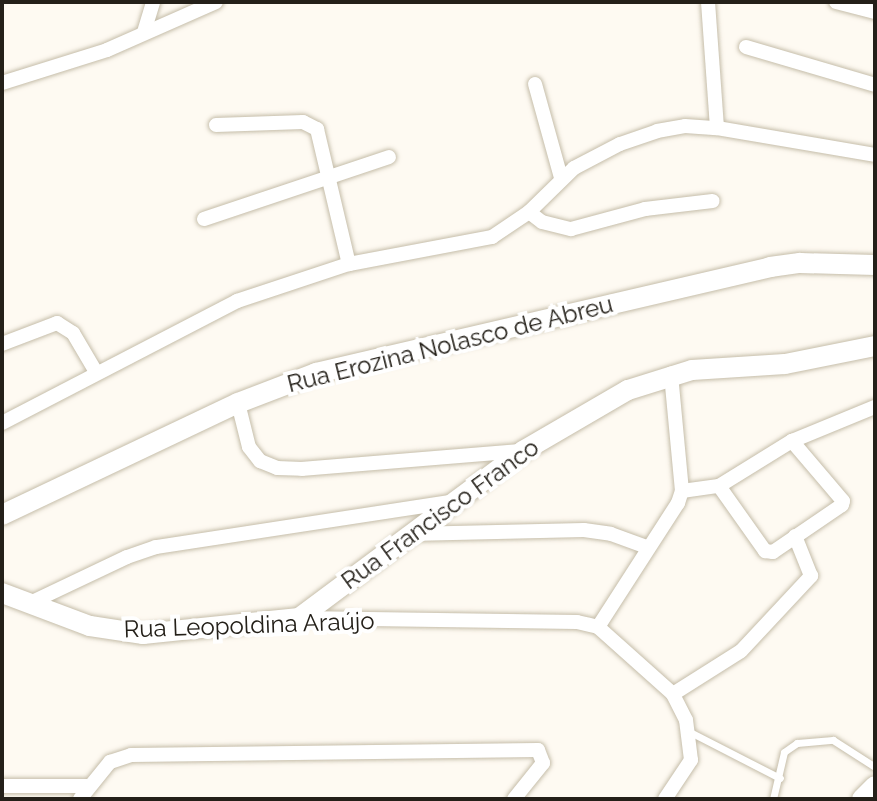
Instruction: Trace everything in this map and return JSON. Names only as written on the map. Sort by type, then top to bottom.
[{"type":"street","points":[[144,32],[153,2]]},
{"type":"street","points":[[2,83],[107,50],[216,2]]},
{"type":"street","points":[[708,2],[717,128]]},
{"type":"street","points":[[836,2],[875,12]]},
{"type":"street","points":[[746,47],[875,85]]},
{"type":"street","points":[[535,84],[561,178]]},
{"type":"street","points":[[216,125],[272,121],[311,124],[321,137],[349,264]]},
{"type":"street","points":[[2,423],[237,301],[349,264],[492,237],[529,212],[561,178],[589,158],[657,131],[685,126],[717,128],[875,155]]},
{"type":"street","points":[[204,219],[389,157]]},
{"type":"street","points":[[529,212],[542,222],[571,229],[645,209],[713,201]]},
{"type":"street","name":"Rua Erozina Nolasco de Abreu","points":[[2,515],[238,403],[316,373],[770,267],[800,263],[875,265]]},
{"type":"street","points":[[2,344],[57,323],[73,333],[96,372]]},
{"type":"street","name":"Rua Francisco Franco","points":[[299,618],[450,502],[523,451],[628,390],[671,374],[785,364],[875,346]]},
{"type":"street","points":[[665,799],[691,760],[690,732],[673,694],[598,627],[678,503],[682,491],[671,374]]},
{"type":"street","points":[[238,403],[249,447],[260,461],[277,468],[302,469],[523,451]]},
{"type":"street","points":[[682,491],[719,486],[792,441],[875,407]]},
{"type":"street","points":[[719,486],[765,551],[773,552],[842,505],[843,501],[792,441]]},
{"type":"street","points":[[30,603],[156,547],[450,502]]},
{"type":"street","points":[[410,534],[584,530],[611,534],[647,547]]},
{"type":"street","points":[[673,694],[741,651],[811,576],[795,536]]},
{"type":"street","name":"Rua Leopoldina Araújo","points":[[2,593],[90,626],[143,634],[299,618],[577,622],[598,627]]},
{"type":"street","points":[[80,799],[110,762],[131,755],[538,750],[543,763],[514,799]]},
{"type":"street","points":[[2,786],[89,786]]},
{"type":"street","points":[[862,799],[875,786]]},
{"type":"lane","points":[[690,732],[780,778]]},
{"type":"lane","points":[[773,799],[784,752],[788,747],[812,740],[843,744],[875,767]]}]
